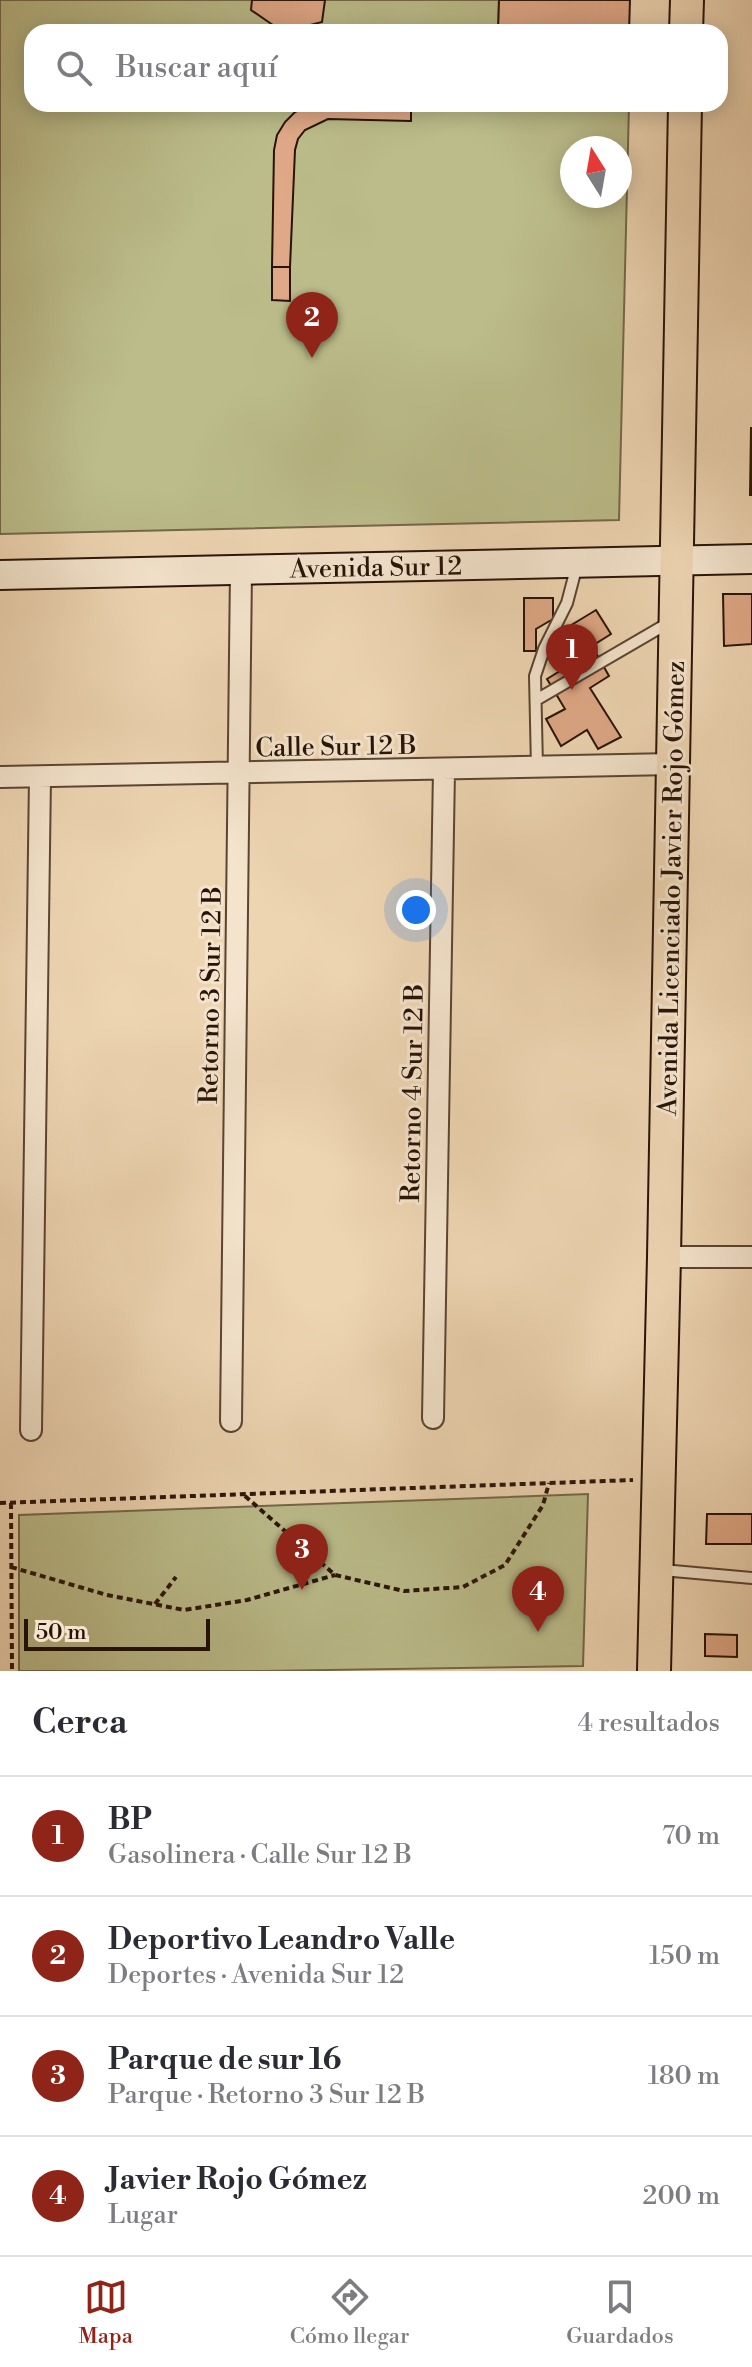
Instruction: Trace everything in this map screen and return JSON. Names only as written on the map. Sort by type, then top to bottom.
[{"type":"main road","points":[[686,24],[687,0]]},
{"type":"main road","name":"Avenida Licenciado Javier Rojo Gómez","points":[[654,1671],[685,112]]},
{"type":"street","name":"Avenida Sur 12","points":[[0,575],[752,559]]},
{"type":"street","name":"Retorno 3 Sur 12 B","points":[[231,1421],[241,570]]},
{"type":"street","name":"Calle Sur 12 B","points":[[0,777],[673,764]]},
{"type":"street","name":"Retorno 4 Sur 12 B","points":[[433,1418],[444,770]]},
{"type":"street","points":[[31,1430],[40,777]]},
{"type":"street","points":[[664,1257],[752,1257]]},
{"type":"lane","points":[[537,767],[535,676],[548,640],[567,603],[577,563]]},
{"type":"lane","points":[[536,700],[676,619]]},
{"type":"lane","points":[[656,1570],[752,1578]]},
{"type":"path","points":[[0,1503],[658,1479]]},
{"type":"path","points":[[243,1495],[335,1575],[404,1591],[463,1587],[505,1565],[543,1505],[549,1483]]},
{"type":"path","points":[[11,1503],[12,1671]]},
{"type":"path","points":[[11,1567],[107,1595],[184,1610],[247,1600],[335,1575]]},
{"type":"path","points":[[155,1604],[176,1577]]},
{"type":"green space","points":[[0,0],[499,0],[498,24],[24,24],[24,112],[629,112],[628,136],[560,136],[560,208],[626,208],[619,520],[0,534]]},
{"type":"green space","points":[[588,1494],[583,1666],[19,1671],[19,1515]]},
{"type":"building","points":[[252,0],[325,0],[322,22],[314,24],[271,24],[251,10]]},
{"type":"building","points":[[499,0],[630,0],[629,24],[498,24]]},
{"type":"building","points":[[295,112],[411,112],[411,121],[328,119],[305,130],[295,150],[290,267],[272,267],[274,150],[277,135]]},
{"type":"building","points":[[272,267],[290,267],[290,301],[272,300]]},
{"type":"building","points":[[751,428],[752,495],[750,495]]},
{"type":"building","points":[[723,594],[752,594],[752,644],[724,646]]},
{"type":"building","points":[[524,598],[553,598],[553,619],[536,629],[536,651],[524,651]]},
{"type":"building","points":[[596,610],[611,634],[592,646],[609,676],[590,688],[621,737],[598,749],[587,730],[561,746],[546,719],[565,709],[547,679],[568,666],[550,638]]},
{"type":"building","points":[[707,1514],[752,1514],[752,1544],[706,1544]]},
{"type":"building","points":[[705,1634],[737,1635],[737,1657],[705,1656]]},
{"type":"place","name":"Deportivo Leandro Valle","points":[[312,358]]},
{"type":"place","name":"BP","points":[[572,690]]},
{"type":"place","name":"Parque de sur 16","points":[[302,1590]]},
{"type":"place","name":"Javier Rojo Gómez","points":[[538,1632]]}]
